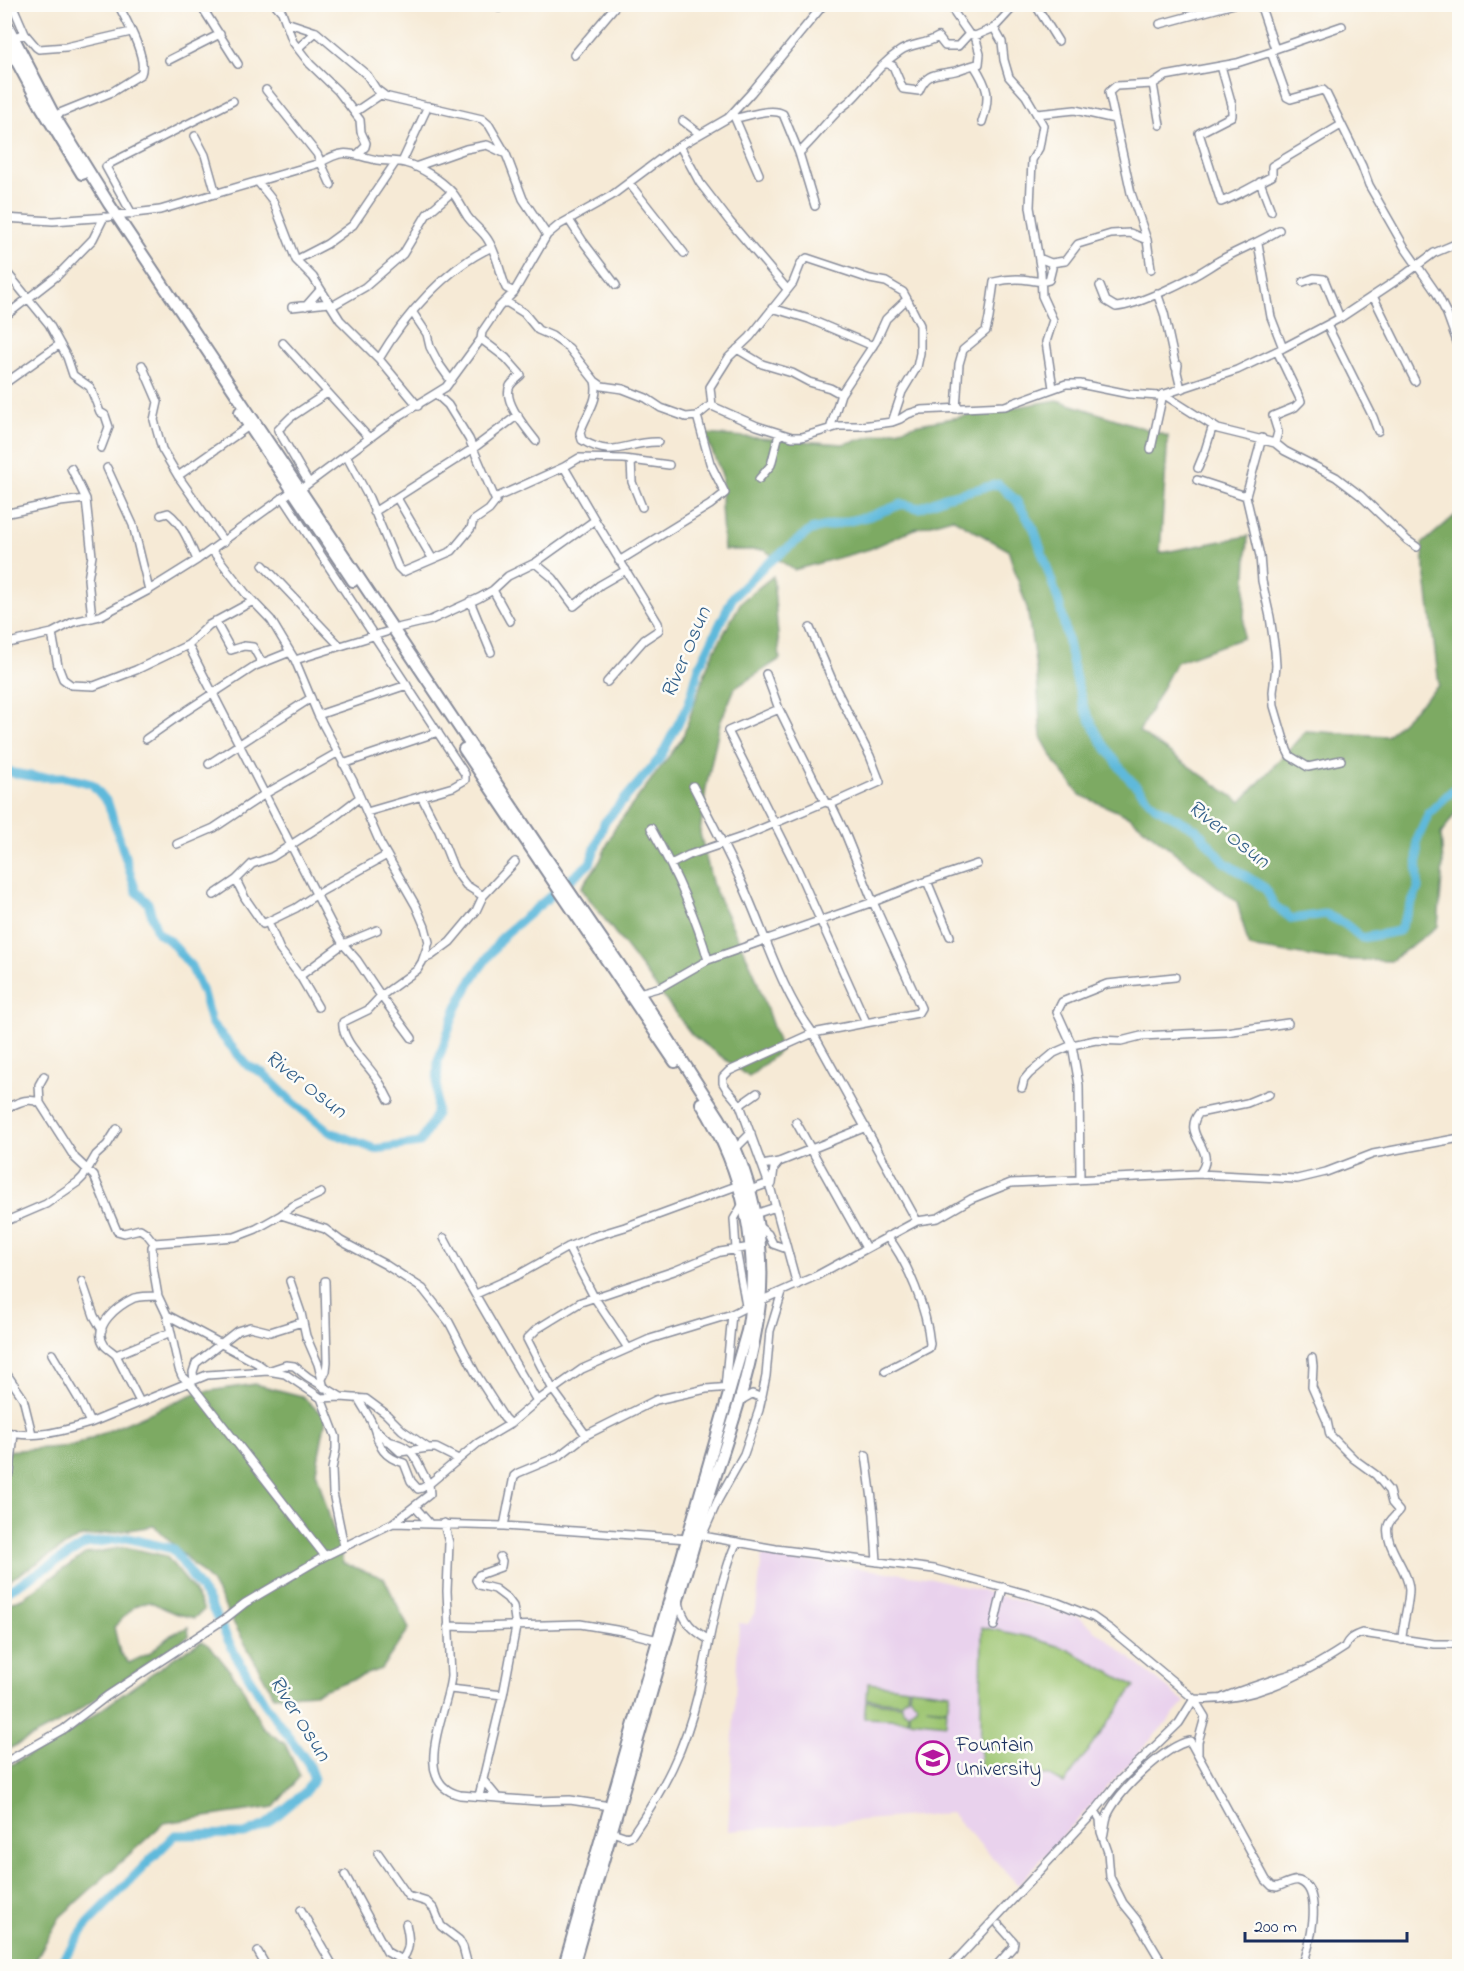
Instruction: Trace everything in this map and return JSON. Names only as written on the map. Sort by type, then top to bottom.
[{"type":"highway","points":[[4,19],[9,38],[45,114],[249,426],[296,490]]},
{"type":"highway","points":[[9,38],[110,216],[296,490],[385,632],[588,926],[705,1108],[721,1138],[739,1185],[755,1246]]},
{"type":"highway","points":[[573,1966],[696,1537],[738,1402],[754,1340],[756,1219],[750,1191],[735,1149],[720,1119],[639,993],[588,926]]},
{"type":"highway","points":[[564,1966],[658,1640],[696,1537],[728,1387],[747,1331],[753,1304]]},
{"type":"street","points":[[12,4],[26,34],[39,49],[66,47],[131,32]]},
{"type":"street","points":[[55,117],[112,92],[141,74],[142,58],[118,4]]},
{"type":"street","points":[[200,4],[238,64]]},
{"type":"street","points":[[275,4],[282,12],[290,36],[298,48],[310,64],[338,91],[360,120],[361,132],[366,143],[366,158]]},
{"type":"street","points":[[574,55],[617,4]]},
{"type":"street","points":[[885,63],[893,66],[903,89],[919,91],[922,84],[933,74],[979,64],[980,54],[972,35],[955,14],[951,4]]},
{"type":"street","points":[[799,153],[838,110],[850,101],[874,72],[900,51],[938,37],[945,46],[958,46],[972,35],[994,28],[1016,4]]},
{"type":"street","points":[[1035,4],[1058,41]]},
{"type":"street","points":[[1160,24],[1234,4]]},
{"type":"street","points":[[1260,4],[1287,97],[1296,99],[1323,90],[1362,166],[1369,185],[1416,266],[1442,304],[1460,350]]},
{"type":"street","points":[[734,116],[822,5]]},
{"type":"street","points":[[286,22],[316,32],[367,75],[376,89],[384,95],[485,121],[506,154],[523,198],[547,235]]},
{"type":"street","points":[[1151,269],[1147,240],[1131,193],[1109,92],[1116,86],[1154,84],[1165,76],[1237,63],[1342,26]]},
{"type":"street","points":[[994,28],[1002,42],[1009,77],[1026,96],[1042,120],[1043,130],[1039,148],[1032,160],[1030,207],[1039,258],[1042,296],[1053,320],[1046,342],[1053,388]]},
{"type":"street","points":[[298,48],[316,32]]},
{"type":"street","points":[[9,38],[26,34]]},
{"type":"street","points":[[169,60],[220,34]]},
{"type":"street","points":[[974,65],[988,89],[982,122]]},
{"type":"street","points":[[1221,66],[1232,105],[1232,116],[1199,133],[1221,202],[1239,195],[1272,176],[1272,166],[1341,125]]},
{"type":"street","points":[[1154,84],[1160,125]]},
{"type":"street","points":[[266,90],[317,154],[331,185]]},
{"type":"street","points":[[355,112],[380,95],[384,95]]},
{"type":"street","points":[[132,214],[106,167],[233,101]]},
{"type":"street","points":[[296,260],[327,244],[352,225],[399,163],[428,106]]},
{"type":"street","points":[[1037,114],[1075,110],[1115,119]]},
{"type":"street","points":[[4,644],[52,633],[73,622],[100,616],[148,590],[224,542],[399,416],[436,394],[451,381],[481,339],[482,332],[499,307],[509,298],[547,235],[611,196],[680,146],[722,122],[734,116],[779,111],[783,114],[799,153],[815,206]]},
{"type":"street","points":[[734,116],[759,174]]},
{"type":"street","points":[[683,121],[700,134]]},
{"type":"street","points":[[195,136],[205,155],[216,194]]},
{"type":"street","points":[[415,167],[466,149],[487,145],[506,154]]},
{"type":"street","points":[[680,146],[700,183],[787,289]]},
{"type":"street","points":[[358,154],[365,147]]},
{"type":"street","points":[[4,218],[53,221],[160,210],[320,163],[339,154],[358,154],[366,158],[415,167],[441,182],[452,192],[469,218],[487,238],[506,288],[508,303],[524,313],[538,330],[552,336],[569,348],[595,381],[602,386],[623,389],[646,398],[661,408],[686,417],[698,416],[712,406],[779,434],[792,437],[802,437],[838,426],[892,422],[921,410],[1005,406],[1066,384],[1080,384],[1129,394],[1159,396],[1237,370],[1280,350],[1340,318],[1444,248],[1460,242]]},
{"type":"street","points":[[258,182],[273,201],[296,260],[313,277],[340,320],[379,359],[418,406]]},
{"type":"street","points":[[1260,182],[1271,211]]},
{"type":"street","points":[[629,183],[684,253]]},
{"type":"street","points":[[292,307],[331,304],[365,287],[403,254],[422,221],[452,192]]},
{"type":"street","points":[[4,316],[58,274],[93,239],[110,216]]},
{"type":"street","points":[[569,220],[616,285]]},
{"type":"street","points":[[1100,286],[1106,301],[1116,307],[1123,307],[1157,293],[1258,243],[1279,230]]},
{"type":"street","points":[[1039,258],[1051,263],[1065,261],[1078,244],[1095,238],[1130,233],[1147,240]]},
{"type":"street","points":[[1258,243],[1271,317],[1280,350],[1301,401],[1295,407],[1273,416],[1278,432],[1275,443]]},
{"type":"street","points":[[379,359],[394,336],[432,292],[479,253],[492,247]]},
{"type":"street","points":[[712,406],[710,387],[729,357],[750,337],[798,274],[801,263],[807,258],[886,282],[903,292],[907,299],[920,325],[920,353],[917,367],[902,392],[892,422]]},
{"type":"street","points":[[956,409],[959,364],[963,350],[986,331],[990,318],[994,282],[1017,279],[1042,283],[1049,280],[1051,263]]},
{"type":"street","points":[[4,269],[49,324],[67,357],[73,375],[90,387],[109,427],[101,448]]},
{"type":"street","points":[[1303,282],[1314,278],[1324,279],[1340,318]]},
{"type":"street","points":[[306,306],[320,290]]},
{"type":"street","points":[[1157,293],[1178,365],[1181,389]]},
{"type":"street","points":[[1373,296],[1415,381]]},
{"type":"street","points":[[830,429],[841,394],[873,346],[886,320],[907,299]]},
{"type":"street","points":[[772,308],[809,319],[873,346]]},
{"type":"street","points":[[413,313],[427,334],[430,347],[439,364],[451,381]]},
{"type":"street","points":[[1327,325],[1373,417],[1377,431]]},
{"type":"street","points":[[481,339],[506,358],[521,375],[510,385],[508,396],[520,422],[536,441]]},
{"type":"street","points":[[4,384],[60,344]]},
{"type":"street","points":[[282,344],[369,438]]},
{"type":"street","points":[[737,349],[762,364],[792,373],[808,382],[830,388],[841,394]]},
{"type":"street","points":[[142,365],[158,402],[154,420],[162,448],[178,476],[224,542]]},
{"type":"street","points":[[595,381],[597,387],[593,407],[580,433],[582,440],[598,449],[615,450],[642,442],[658,442]]},
{"type":"street","points":[[296,490],[278,430],[291,417],[327,393]]},
{"type":"street","points":[[436,394],[448,405],[474,448],[496,501]]},
{"type":"street","points":[[1163,394],[1218,429],[1275,443],[1285,451],[1336,477],[1353,489],[1417,547]]},
{"type":"street","points":[[1151,449],[1163,394]]},
{"type":"street","points":[[375,512],[474,448],[518,415]]},
{"type":"street","points":[[619,561],[710,505],[725,493],[710,463],[698,416]]},
{"type":"street","points":[[1198,468],[1213,425]]},
{"type":"street","points":[[178,476],[249,426]]},
{"type":"street","points":[[759,479],[771,465],[779,434]]},
{"type":"street","points":[[1262,438],[1246,496],[1260,556],[1262,581],[1275,651],[1274,706],[1290,756],[1308,767],[1341,760]]},
{"type":"street","points":[[346,455],[375,512],[398,567],[403,572],[452,551],[471,528],[473,521],[489,510],[496,501],[495,498],[579,458],[669,465]]},
{"type":"street","points":[[631,461],[632,482],[642,507]]},
{"type":"street","points":[[564,467],[658,623],[659,630],[644,640],[608,682]]},
{"type":"street","points":[[71,468],[86,499],[92,556],[88,579],[92,618]]},
{"type":"street","points":[[107,468],[133,525],[148,590]]},
{"type":"street","points":[[1197,480],[1246,496]]},
{"type":"street","points":[[397,498],[432,558]]},
{"type":"street","points":[[4,514],[86,499]]},
{"type":"street","points":[[162,515],[168,513],[173,516],[186,536],[197,560]]},
{"type":"street","points":[[295,660],[339,645],[431,620],[493,590],[508,576],[535,563],[595,520]]},
{"type":"street","points":[[212,549],[271,620],[295,660],[318,715],[425,927],[429,942],[424,959],[417,970],[381,996],[368,1010],[344,1020],[342,1028],[349,1042],[377,1078],[389,1100]]},
{"type":"street","points":[[535,563],[552,579],[574,606],[600,585],[626,570]]},
{"type":"street","points":[[263,565],[339,645]]},
{"type":"street","points":[[493,590],[510,621]]},
{"type":"street","points":[[52,633],[58,666],[63,679],[79,686],[94,686],[136,670],[188,645],[215,621],[238,611],[253,601]]},
{"type":"street","points":[[470,601],[491,652]]},
{"type":"street","points":[[215,621],[231,650],[244,646],[253,647],[262,663]]},
{"type":"street","points":[[671,864],[880,782],[810,628]]},
{"type":"street","points":[[367,812],[453,787],[465,780],[465,774],[407,684],[385,632]]},
{"type":"street","points":[[188,645],[343,944],[357,960],[412,1038]]},
{"type":"street","points":[[180,649],[188,651],[194,658]]},
{"type":"street","points":[[146,739],[262,663],[290,652]]},
{"type":"street","points":[[766,674],[779,709],[845,833],[873,902],[921,1008],[918,1013],[813,1033],[729,1071],[723,1077],[723,1083],[740,1105],[751,1133],[770,1186],[798,1285]]},
{"type":"street","points":[[318,715],[407,684]]},
{"type":"street","points":[[209,764],[311,698]]},
{"type":"street","points":[[779,709],[728,731],[775,824],[866,1022]]},
{"type":"street","points":[[343,764],[438,732]]},
{"type":"street","points":[[177,844],[214,828],[265,794],[337,753]]},
{"type":"street","points":[[693,786],[723,843],[796,1006],[917,1221]]},
{"type":"street","points":[[421,796],[439,831],[454,869],[466,885],[483,896]]},
{"type":"street","points":[[214,895],[236,880],[252,864],[272,857],[333,818],[359,798]]},
{"type":"street","points":[[651,828],[671,864],[700,932],[708,960]]},
{"type":"street","points":[[236,880],[258,920],[263,924],[296,908],[316,894],[387,855]]},
{"type":"street","points":[[424,959],[450,942],[476,911],[483,896],[515,862]]},
{"type":"street","points":[[639,993],[661,987],[708,960],[977,864]]},
{"type":"street","points":[[927,881],[950,936]]},
{"type":"street","points":[[268,922],[280,950],[300,976],[318,1007]]},
{"type":"street","points":[[300,976],[343,944],[377,930]]},
{"type":"street","points":[[1080,1178],[1079,1085],[1072,1045],[1057,1012],[1062,1002],[1107,984],[1175,977]]},
{"type":"street","points":[[1022,1088],[1029,1074],[1054,1053],[1072,1045],[1096,1040],[1121,1041],[1142,1036],[1226,1032],[1288,1023]]},
{"type":"street","points":[[44,1076],[39,1085],[40,1103],[75,1158],[94,1176],[117,1231],[124,1233],[141,1229],[154,1243]]},
{"type":"street","points":[[740,1105],[757,1093]]},
{"type":"street","points":[[1199,1174],[1206,1167],[1206,1155],[1195,1133],[1194,1125],[1199,1113],[1247,1103],[1269,1094]]},
{"type":"street","points":[[4,1109],[32,1099],[40,1103]]},
{"type":"street","points":[[796,1122],[866,1248]]},
{"type":"street","points":[[762,1165],[779,1162],[866,1127]]},
{"type":"street","points":[[4,1222],[46,1204],[78,1182],[117,1129]]},
{"type":"street","points":[[735,1149],[751,1133]]},
{"type":"street","points":[[374,1428],[400,1452],[414,1485],[422,1488],[478,1443],[510,1424],[537,1401],[582,1369],[650,1339],[732,1314],[798,1285],[917,1221],[938,1218],[981,1194],[1011,1183],[1199,1174],[1297,1179],[1326,1172],[1373,1154],[1460,1138]]},
{"type":"street","points":[[770,1186],[774,1168],[779,1162]]},
{"type":"street","points":[[476,1294],[592,1237],[739,1185]]},
{"type":"street","points":[[750,1191],[770,1186]]},
{"type":"street","points":[[154,1243],[235,1237],[256,1229],[293,1206],[321,1193]]},
{"type":"street","points":[[744,1201],[734,1218],[735,1249],[753,1304]]},
{"type":"street","points":[[773,1244],[756,1219],[776,1207]]},
{"type":"street","points":[[281,1215],[325,1229],[341,1241],[386,1265],[423,1289],[449,1322],[476,1374],[510,1424]]},
{"type":"street","points":[[885,1371],[929,1348],[930,1344],[922,1302],[900,1254],[887,1236]]},
{"type":"street","points":[[444,1238],[460,1270],[537,1401]]},
{"type":"street","points":[[154,1243],[152,1247],[153,1267],[158,1296],[167,1315],[182,1376],[192,1382],[325,1556]]},
{"type":"street","points":[[586,1435],[553,1390],[528,1343],[529,1336],[568,1309],[594,1297],[674,1271],[720,1252],[773,1244],[787,1249]]},
{"type":"street","points":[[568,1247],[594,1297],[628,1348]]},
{"type":"street","points":[[82,1281],[94,1316],[102,1330],[104,1344],[116,1355],[140,1402]]},
{"type":"street","points":[[290,1281],[323,1382],[325,1392],[321,1398]]},
{"type":"street","points":[[323,1382],[327,1362],[325,1281]]},
{"type":"street","points":[[696,1537],[707,1522],[744,1454],[762,1398],[770,1331],[782,1292]]},
{"type":"street","points":[[102,1330],[112,1312],[126,1303],[138,1297],[158,1296]]},
{"type":"street","points":[[504,1526],[514,1476],[518,1473],[559,1456],[586,1435],[656,1400],[706,1389],[728,1387],[732,1314]]},
{"type":"street","points":[[167,1315],[258,1363],[268,1371]]},
{"type":"street","points":[[192,1382],[196,1363],[243,1328],[250,1327],[270,1332],[302,1322]]},
{"type":"street","points":[[116,1355],[171,1332]]},
{"type":"street","points":[[52,1354],[81,1402],[90,1423]]},
{"type":"street","points":[[1311,1358],[1312,1387],[1327,1421],[1330,1435],[1354,1459],[1376,1475],[1389,1491],[1392,1503],[1399,1511],[1388,1523],[1387,1528],[1408,1583],[1409,1601],[1402,1640]]},
{"type":"street","points":[[268,1371],[289,1365],[308,1377],[323,1382],[341,1397]]},
{"type":"street","points":[[4,1370],[23,1398],[32,1434]]},
{"type":"street","points":[[4,1431],[32,1434],[90,1423],[207,1375],[268,1371],[285,1374],[321,1398],[336,1437],[332,1469],[333,1493],[345,1546]]},
{"type":"street","points":[[308,1377],[311,1391]]},
{"type":"street","points":[[130,1406],[133,1391]]},
{"type":"street","points":[[738,1402],[752,1394],[762,1398]]},
{"type":"street","points":[[321,1398],[366,1399],[402,1430],[428,1448]]},
{"type":"street","points":[[358,1398],[374,1428],[380,1446],[392,1458],[404,1463]]},
{"type":"street","points":[[4,1480],[8,1477],[7,1465],[14,1433]]},
{"type":"street","points":[[4,1763],[57,1734],[107,1696],[226,1618],[245,1603],[325,1556],[393,1523],[415,1507],[431,1492],[429,1484],[412,1450],[402,1444],[387,1441]]},
{"type":"street","points":[[400,1452],[436,1448],[458,1459]]},
{"type":"street","points":[[866,1455],[874,1514],[877,1562]]},
{"type":"street","points":[[415,1507],[429,1523]]},
{"type":"street","points":[[393,1523],[444,1523],[696,1537],[934,1569],[1056,1602],[1093,1617],[1194,1699],[1205,1717],[1197,1755]]},
{"type":"street","points":[[444,1523],[449,1543],[447,1626],[451,1661],[450,1689],[436,1735],[434,1766],[444,1787],[450,1793],[537,1801],[570,1800],[610,1806]]},
{"type":"street","points":[[612,1832],[621,1836],[632,1836],[672,1773],[681,1752],[697,1697],[719,1589],[737,1542]]},
{"type":"street","points":[[479,1796],[503,1695],[516,1627],[513,1606],[507,1598],[495,1589],[479,1585],[476,1580],[479,1575],[501,1567],[500,1557]]},
{"type":"street","points":[[994,1626],[1003,1587]]},
{"type":"street","points":[[679,1599],[684,1619],[690,1627],[709,1640]]},
{"type":"street","points":[[447,1626],[516,1627],[580,1624],[658,1640]]},
{"type":"street","points":[[1194,1699],[1219,1700],[1229,1693],[1267,1683],[1294,1672],[1305,1672],[1345,1647],[1347,1641],[1354,1635],[1368,1634],[1434,1644],[1460,1644]]},
{"type":"street","points":[[450,1689],[503,1695]]},
{"type":"street","points":[[955,1965],[1095,1811],[1119,1781],[1179,1723],[1194,1699]]},
{"type":"street","points":[[1103,1837],[1109,1814],[1121,1796],[1145,1769],[1188,1740],[1269,1884],[1277,1887],[1294,1880],[1300,1881],[1311,1897],[1314,1920],[1306,1957],[1303,1963],[1284,1966]]},
{"type":"street","points":[[483,1780],[497,1797]]},
{"type":"street","points":[[1095,1811],[1100,1819],[1108,1852],[1110,1877],[1123,1903],[1136,1919],[1164,1966]]},
{"type":"street","points":[[378,1853],[408,1896],[427,1902],[434,1909],[441,1926],[459,1940],[468,1966]]},
{"type":"street","points":[[345,1875],[382,1946],[387,1952],[409,1966]]},
{"type":"street","points":[[302,1910],[333,1966]]},
{"type":"street","points":[[392,1966],[402,1961],[408,1949],[406,1924]]},
{"type":"street","points":[[996,1966],[1013,1947],[1014,1942],[999,1925]]},
{"type":"street","points":[[258,1953],[266,1966]]},
{"type":"shaded area","name":"Fountain University","points":[[762,1555],[932,1578],[1079,1617],[1185,1702],[1018,1885],[951,1813],[728,1831],[739,1623],[748,1624],[756,1610]]},
{"type":"green space","points":[[1057,400],[1168,436],[1160,553],[1248,536],[1243,638],[1176,662],[1139,732],[1241,802],[1306,731],[1387,736],[1439,685],[1422,544],[1459,512],[1459,808],[1441,834],[1443,865],[1438,926],[1391,961],[1328,959],[1249,947],[1237,902],[1130,817],[1080,795],[1057,765],[1041,737],[1037,676],[1027,608],[1008,550],[952,518],[917,528],[870,549],[794,570],[764,550],[724,550],[721,506],[722,475],[705,434],[843,444],[919,424]]},
{"type":"green space","points":[[773,576],[780,659],[735,688],[720,723],[706,788],[700,833],[713,886],[754,972],[781,1050],[749,1077],[692,1035],[581,888],[600,861],[614,829],[682,739],[710,659],[741,602]]},
{"type":"green space","points":[[255,1384],[302,1396],[326,1418],[316,1471],[343,1563],[384,1578],[409,1629],[381,1669],[315,1693],[274,1696],[211,1582],[154,1526],[78,1538],[5,1583],[5,1451],[73,1446],[196,1393]]},
{"type":"green space","points":[[125,1547],[166,1556],[192,1588],[204,1610],[194,1618],[174,1613],[149,1601],[135,1606],[114,1627],[120,1653],[129,1663],[148,1654],[171,1635],[188,1627],[189,1636],[61,1722],[5,1751],[5,1605],[24,1597],[85,1554]]},
{"type":"green space","points":[[982,1627],[1029,1637],[1067,1649],[1135,1686],[1064,1784],[1048,1775],[980,1773]]},
{"type":"green space","points":[[202,1641],[212,1648],[241,1685],[263,1728],[285,1744],[300,1776],[274,1807],[164,1823],[60,1917],[32,1966],[5,1966],[5,1768],[67,1734],[175,1657]]},
{"type":"green space","points":[[868,1683],[908,1688],[907,1697],[902,1703],[867,1699]]},
{"type":"green space","points":[[910,1688],[950,1693],[947,1709],[926,1707],[947,1710],[946,1724],[909,1720],[909,1712],[917,1705],[909,1696]]},
{"type":"green space","points":[[866,1701],[902,1705],[903,1710],[908,1713],[908,1720],[864,1718]]},
{"type":"waterway","name":"River Osun","points":[[4,768],[13,773],[36,777],[66,777],[92,784],[108,803],[136,891],[148,903],[157,932],[170,941],[191,966],[203,993],[211,1023],[248,1066],[263,1073],[289,1099],[330,1132],[375,1149],[420,1143],[436,1114],[438,1061],[456,1009],[474,976],[504,935],[590,863],[604,823],[660,758],[689,703],[699,667],[733,597],[763,567],[811,530],[870,516],[902,504],[919,508],[945,497],[998,484],[1016,500],[1034,529],[1060,606],[1084,708],[1100,739],[1124,773],[1155,806],[1197,830],[1224,862],[1265,888],[1274,905],[1292,919],[1325,914],[1345,924],[1362,938],[1399,931],[1418,889],[1417,840],[1429,813],[1460,783]]},
{"type":"waterway","name":"River Osun","points":[[4,1593],[86,1544],[127,1538],[173,1549],[208,1600],[236,1656],[268,1708],[308,1763],[314,1779],[305,1792],[267,1824],[245,1834],[175,1835],[88,1923],[59,1966]]},
{"type":"place","name":"Fountain University","points":[[933,1758]]}]
